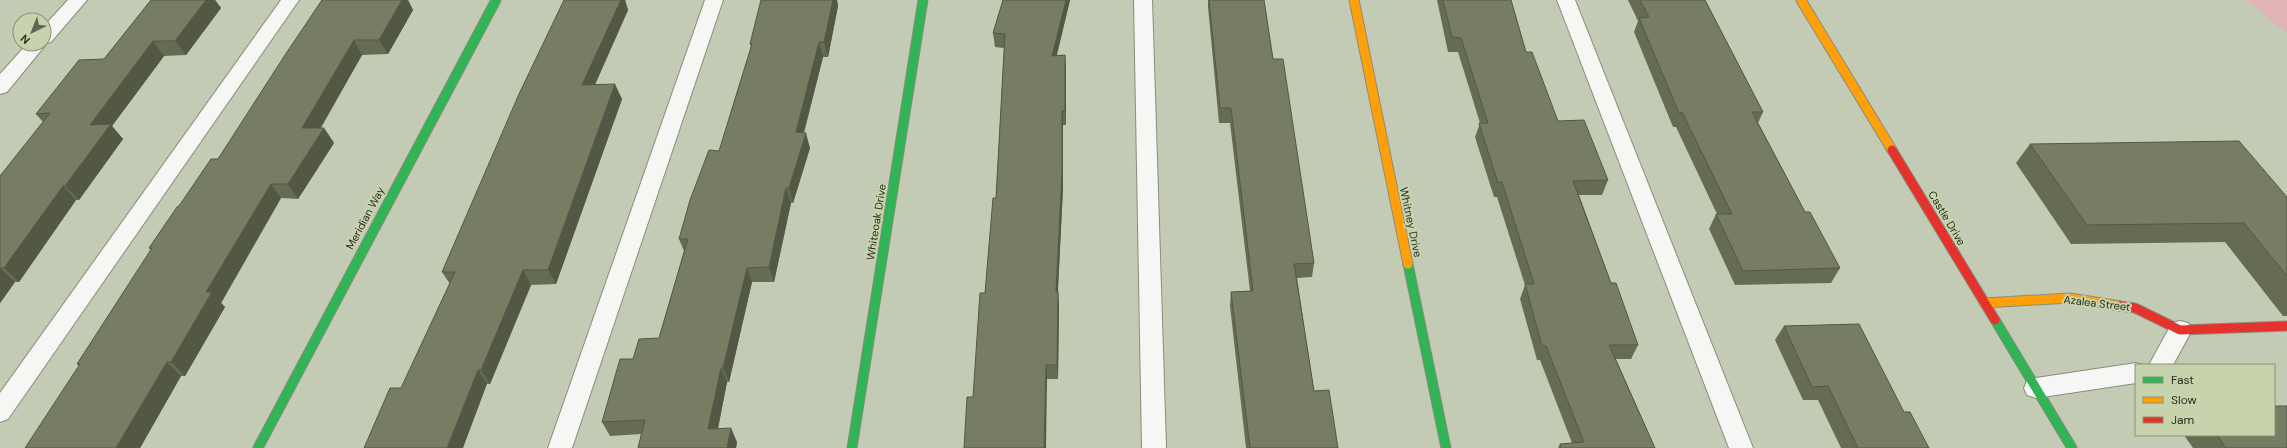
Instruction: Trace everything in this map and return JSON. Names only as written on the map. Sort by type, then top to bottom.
[{"type":"street","points":[[52,29],[78,0]]},
{"type":"street","name":"Meridian Way","points":[[258,448],[409,161],[496,0]]},
{"type":"street","name":"Whiteoak Drive","points":[[852,448],[923,0]]},
{"type":"street","name":"Whitney Drive","points":[[1354,0],[1446,448]]},
{"type":"street","name":"Castle Drive","points":[[1801,0],[2072,448]]},
{"type":"street","points":[[0,87],[31,52]]},
{"type":"street","name":"Azalea Street","points":[[1984,303],[2070,298],[2135,308],[2180,330],[2287,326]]},
{"type":"street","points":[[2162,364],[2180,330]]},
{"type":"street","points":[[2036,388],[2135,373]]},
{"type":"lane","points":[[0,412],[290,0]]},
{"type":"lane","points":[[560,448],[714,0]]},
{"type":"lane","points":[[1143,0],[1154,448]]},
{"type":"lane","points":[[1566,0],[1741,448]]},
{"type":"shaded area","points":[[2247,0],[2287,0],[2287,34]]},
{"type":"building","points":[[151,0],[206,0],[175,41],[153,41],[90,125],[111,124],[65,186],[63,186],[4,268],[0,268],[0,176],[50,113],[36,114],[79,60],[104,59]]},
{"type":"building","points":[[322,0],[402,0],[379,40],[354,40],[302,128],[324,128],[288,184],[271,184],[206,292],[212,292],[171,362],[167,362],[116,448],[25,448],[80,364],[77,364],[152,248],[149,248],[211,159],[218,159]]},
{"type":"building","points":[[564,0],[621,0],[582,85],[615,84],[548,270],[523,270],[481,370],[478,370],[447,448],[364,448],[390,388],[401,388],[455,272],[442,272],[519,94]]},
{"type":"building","points":[[761,0],[833,0],[824,42],[819,42],[796,132],[806,133],[789,188],[786,188],[769,267],[747,268],[723,368],[721,368],[708,429],[731,428],[727,448],[638,448],[645,420],[602,422],[620,359],[633,359],[639,339],[659,338],[688,239],[679,239],[690,200],[709,150],[719,151],[752,44],[750,44]]},
{"type":"building","points":[[1003,0],[1066,0],[1052,56],[1065,55],[1065,111],[1062,111],[1062,174],[1056,292],[1058,291],[1057,365],[1046,365],[1044,448],[964,448],[967,397],[973,397],[980,293],[985,293],[993,198],[996,198],[1005,34],[993,33]]},
{"type":"building","points":[[1209,0],[1264,0],[1273,59],[1283,59],[1314,263],[1294,264],[1314,391],[1329,390],[1338,448],[1250,448],[1231,292],[1253,291],[1231,108],[1220,108]]},
{"type":"building","points":[[1443,0],[1511,0],[1526,52],[1532,52],[1558,121],[1584,120],[1608,180],[1573,181],[1611,283],[1616,283],[1638,345],[1609,345],[1655,448],[1561,448],[1560,444],[1584,442],[1546,346],[1542,346],[1525,284],[1534,284],[1502,182],[1498,183],[1479,123],[1488,123],[1461,38],[1452,37]]},
{"type":"building","points":[[1640,0],[1705,0],[1763,112],[1752,112],[1805,212],[1810,212],[1840,268],[1743,271],[1716,214],[1732,214],[1682,112],[1679,113],[1639,18],[1649,17]]},
{"type":"building","points":[[2239,141],[2287,197],[2287,276],[2244,223],[2087,225],[2030,144]]},
{"type":"building","points":[[1859,324],[1904,412],[1910,412],[1929,448],[1858,448],[1828,386],[1812,387],[1784,326]]},
{"type":"building","points":[[2275,406],[2287,406],[2287,448],[2226,448],[2218,436],[2275,436]]},
{"type":"traffic: fast","points":[[258,448],[496,0]]},
{"type":"traffic: fast","points":[[852,448],[923,0]]},
{"type":"traffic: fast","points":[[1408,264],[1446,448]]},
{"type":"traffic: fast","points":[[1995,320],[2072,448]]},
{"type":"traffic: slow","points":[[1354,0],[1408,264]]},
{"type":"traffic: slow","points":[[1801,0],[1892,150]]},
{"type":"traffic: slow","points":[[1984,303],[2070,298],[2120,306]]},
{"type":"traffic: jam","points":[[1892,150],[1995,320]]},
{"type":"traffic: jam","points":[[2120,306],[2135,308],[2180,330],[2287,326]]}]
